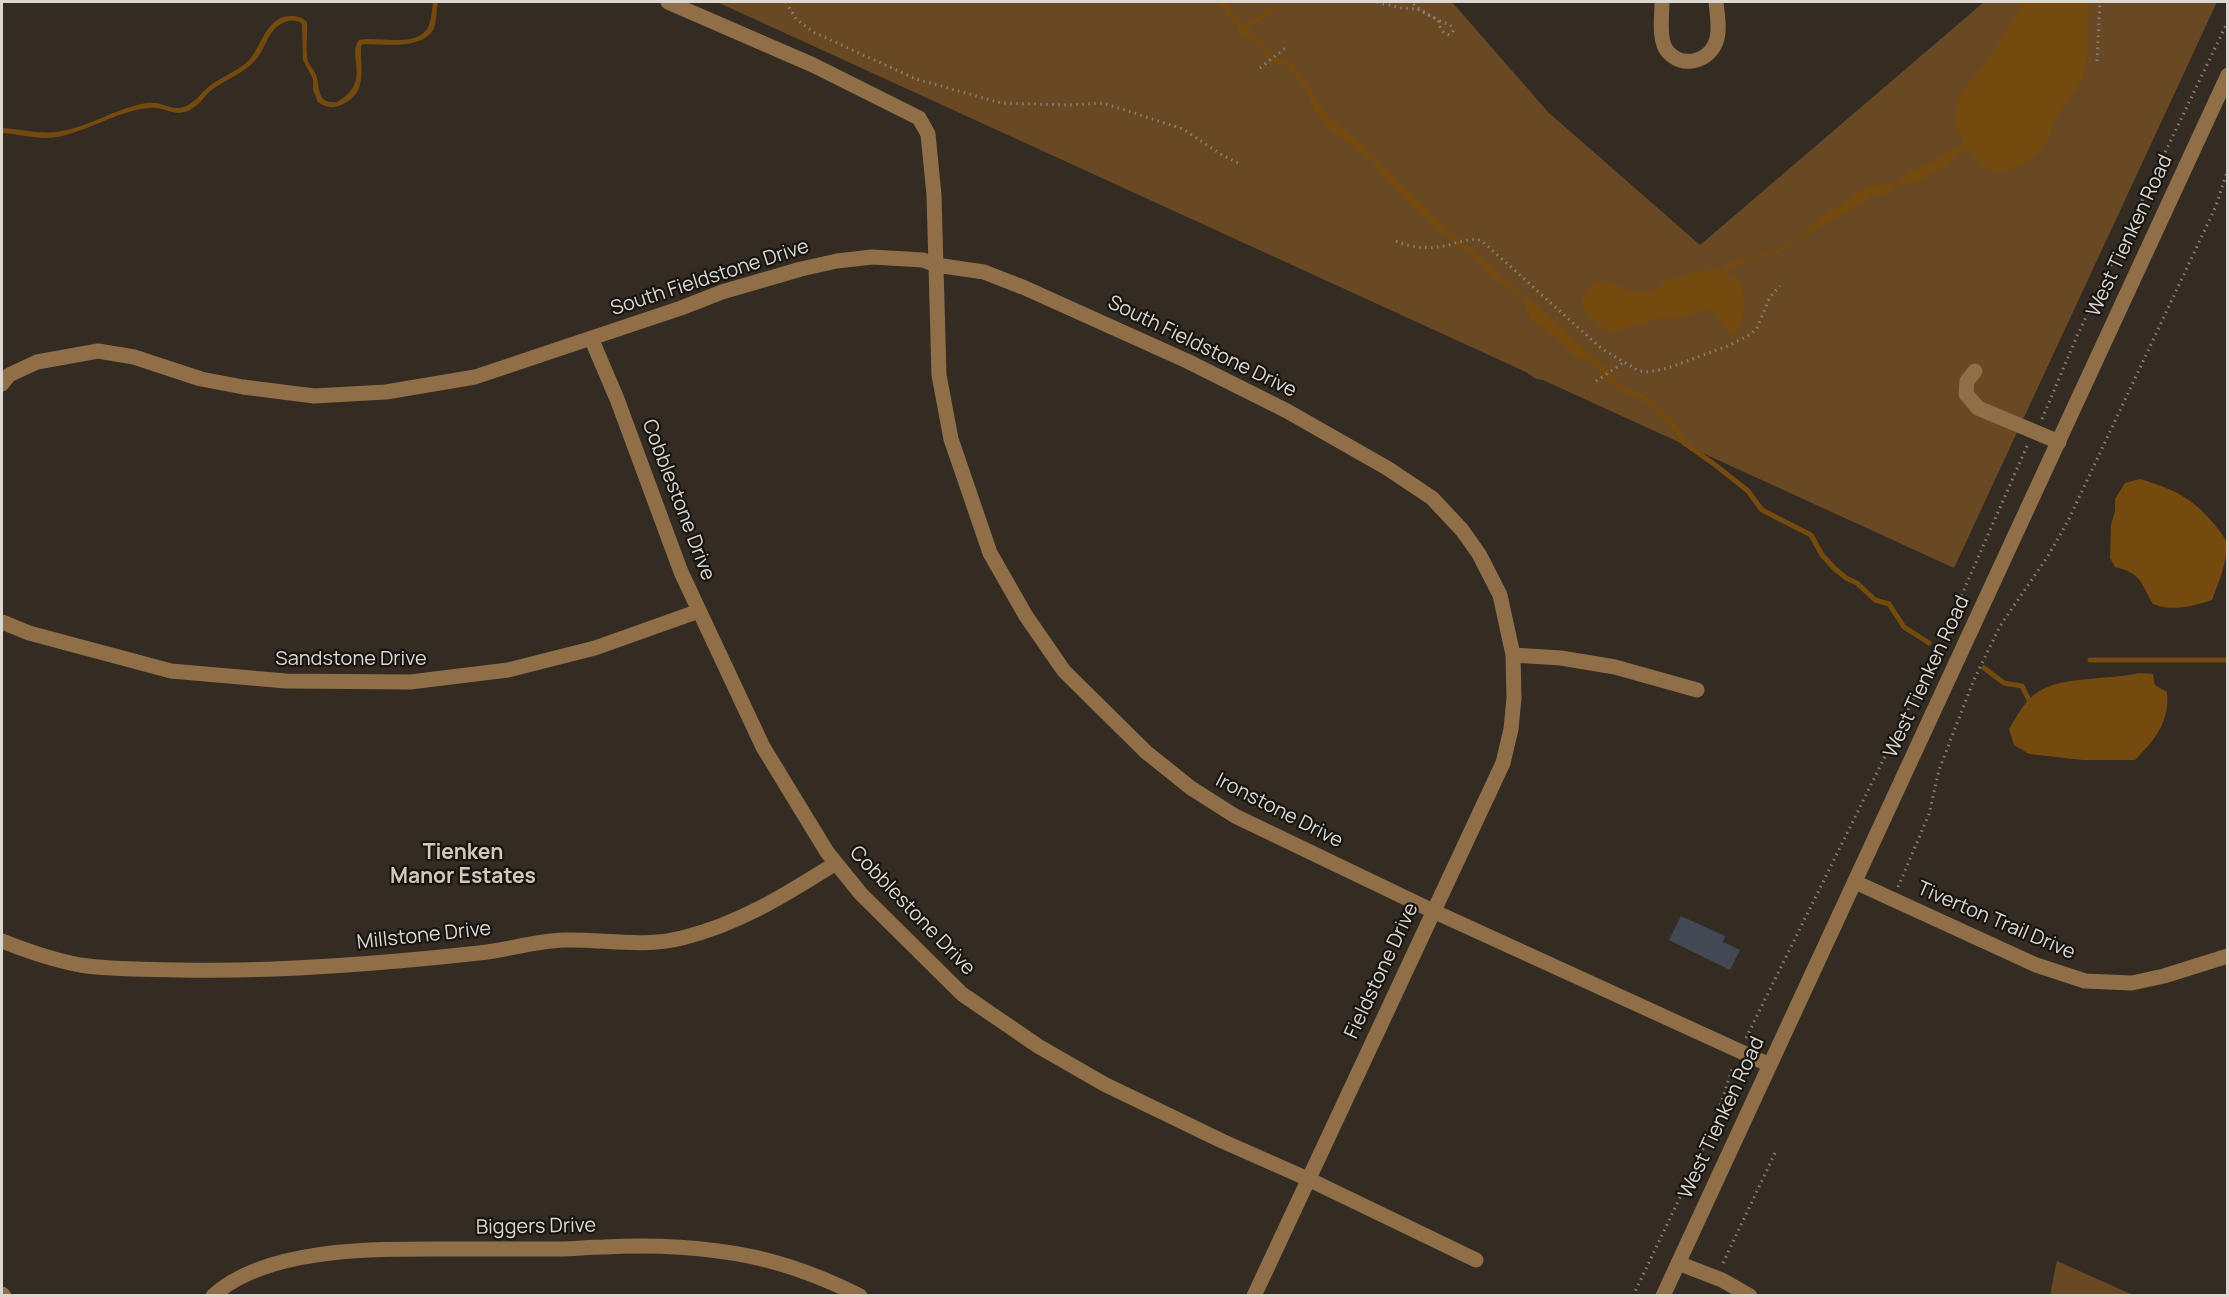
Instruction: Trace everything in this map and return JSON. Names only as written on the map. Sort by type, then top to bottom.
[{"type":"street","name":"Ironstone Drive","points":[[668,2],[813,65],[919,118],[928,134],[934,195],[939,375],[951,439],[990,553],[1026,616],[1064,671],[1146,752],[1191,788],[1235,816],[1433,911],[1770,1065]]},
{"type":"street","points":[[1662,2],[1662,36],[1667,52],[1681,61],[1694,62],[1706,55],[1716,44],[1718,28],[1716,2]]},
{"type":"street","name":"West Tienken Road","points":[[1663,1296],[2228,75]]},
{"type":"street","name":"South Fieldstone Drive","points":[[2,384],[9,375],[37,362],[98,351],[134,357],[201,379],[243,387],[314,396],[386,392],[475,377],[722,292],[801,269],[837,261],[872,257],[923,260],[936,265],[984,272],[1025,288],[1187,361],[1287,411],[1387,468],[1432,498],[1462,530],[1479,554],[1500,595],[1512,655]]},
{"type":"street","name":"Cobblestone Drive","points":[[591,338],[617,399],[681,572],[763,747],[827,852],[861,894],[962,994],[1038,1046],[1104,1084],[1476,1260]]},
{"type":"street","points":[[1976,371],[1967,381],[1966,394],[1978,408],[2059,442]]},
{"type":"street","name":"Sandstone Drive","points":[[2,622],[29,633],[171,671],[286,681],[410,682],[508,670],[595,648],[699,611]]},
{"type":"street","points":[[1512,655],[1561,658],[1616,667],[1697,690]]},
{"type":"street","name":"Fieldstone Drive","points":[[1254,1296],[1503,763],[1514,698],[1512,655]]},
{"type":"street","name":"Millstone Drive","points":[[2,942],[37,954],[79,964],[115,969],[234,971],[383,963],[488,952],[563,940],[646,943],[681,939],[731,922],[772,903],[836,863]]},
{"type":"street","name":"Tiverton Trail Drive","points":[[1855,882],[2036,964],[2085,981],[2132,983],[2164,976],[2228,956]]},
{"type":"street","name":"Biggers Drive","points":[[213,1296],[243,1276],[280,1262],[364,1249],[564,1249],[606,1246],[719,1251],[799,1268],[860,1296]]},
{"type":"street","points":[[1678,1263],[1716,1278],[1750,1296]]},
{"type":"path","points":[[786,2],[796,19],[813,32],[916,79],[1001,103],[1068,105],[1103,103],[1183,129],[1240,164]]},
{"type":"path","points":[[1377,2],[1417,9],[1438,20],[1452,26],[1453,32],[1450,35],[1441,31],[1438,20],[1416,7],[1412,2]]},
{"type":"path","points":[[2097,61],[2100,2]]},
{"type":"path","points":[[1633,1296],[1713,1128],[1740,1051],[1938,649],[2007,490],[2049,404],[2077,336],[2228,21]]},
{"type":"path","points":[[1260,68],[1285,48]]},
{"type":"path","points":[[1893,899],[1929,814],[1939,770],[1973,682],[2000,626],[2048,556],[2068,521],[2216,206],[2228,169]]},
{"type":"path","points":[[1396,240],[1408,246],[1420,248],[1472,240],[1482,241],[1602,349],[1639,371],[1649,372],[1668,368],[1728,346],[1751,334],[1757,328],[1766,304],[1780,286]]},
{"type":"path","points":[[1596,381],[1623,363]]},
{"type":"path","points":[[1716,1278],[1775,1153]]},
{"type":"shaded area","points":[[433,2],[438,2],[433,30],[420,41],[391,45],[363,44],[361,46],[362,71],[359,87],[350,100],[335,107],[318,102],[313,90],[313,79],[303,60],[302,24],[292,21],[281,24],[273,31],[253,63],[209,92],[190,110],[178,113],[156,108],[137,110],[69,134],[50,138],[2,133],[2,128],[42,132],[68,130],[147,103],[176,108],[187,106],[212,84],[246,63],[275,21],[291,16],[300,17],[307,22],[308,61],[316,76],[321,96],[326,101],[337,102],[354,86],[357,69],[355,53],[359,40],[398,40],[417,37],[424,33],[429,25]]},
{"type":"shaded area","points":[[717,2],[1452,2],[1548,112],[1700,245],[1984,2],[2217,2],[1954,568],[1543,380],[1536,379],[1526,372]]},
{"type":"shaded area","points":[[2024,2],[2088,2],[2089,30],[2083,75],[2056,119],[2045,144],[2026,162],[2010,170],[1993,170],[1980,163],[1967,148],[1918,182],[1899,185],[1881,195],[1869,196],[1863,203],[1778,253],[1768,256],[1759,255],[1731,268],[1726,273],[1727,276],[1737,277],[1744,299],[1740,324],[1732,336],[1728,334],[1716,314],[1707,310],[1675,318],[1652,320],[1610,333],[1593,320],[1583,308],[1582,298],[1587,290],[1601,281],[1639,293],[1647,292],[1671,277],[1677,279],[1705,270],[1721,271],[1733,261],[1747,259],[1760,253],[1770,254],[1803,235],[1817,220],[1858,192],[1882,183],[1895,183],[1911,171],[1964,143],[1954,122],[1958,101],[1964,89],[1985,64]]},
{"type":"shaded area","points":[[1238,20],[1260,39],[1270,53],[1278,59],[1292,63],[1327,115],[1366,148],[1441,222],[1445,229],[1541,309],[1621,385],[1602,380],[1601,372],[1594,364],[1575,356],[1556,338],[1530,320],[1523,298],[1489,274],[1472,256],[1430,223],[1385,179],[1371,160],[1333,132],[1314,110],[1307,92],[1289,68],[1283,64],[1271,62],[1258,43],[1240,33],[1236,25]]},
{"type":"shaded area","points":[[2140,479],[2162,486],[2190,501],[2207,515],[2224,537],[2227,548],[2220,579],[2212,600],[2182,607],[2167,608],[2153,604],[2136,576],[2115,567],[2110,558],[2115,499],[2125,483]]},
{"type":"shaded area","points":[[2139,673],[2153,674],[2155,685],[2167,692],[2167,703],[2160,730],[2135,760],[2083,760],[2029,754],[2014,745],[2009,729],[2025,704],[2038,692],[2059,683]]},
{"type":"shaded area","points":[[2057,1261],[2133,1295],[2050,1295]]},
{"type":"building","points":[[1681,916],[1725,936],[1723,942],[1740,950],[1730,970],[1669,940]]},
{"type":"waterway","points":[[1221,2],[1235,19],[1246,27],[1274,8]]},
{"type":"waterway","points":[[1612,380],[1623,390],[1641,396],[1670,420],[1684,443],[1748,491],[1762,510],[1811,535],[1822,555],[1834,568],[1846,578],[1857,583],[1875,600],[1889,604],[1904,627],[1929,643]]},
{"type":"waterway","points":[[2090,660],[2228,660]]},
{"type":"waterway","points":[[1984,668],[2004,683],[2022,686],[2029,700]]},
{"type":"district","name":"Tienken Manor Estates","points":[[463,865]]}]
